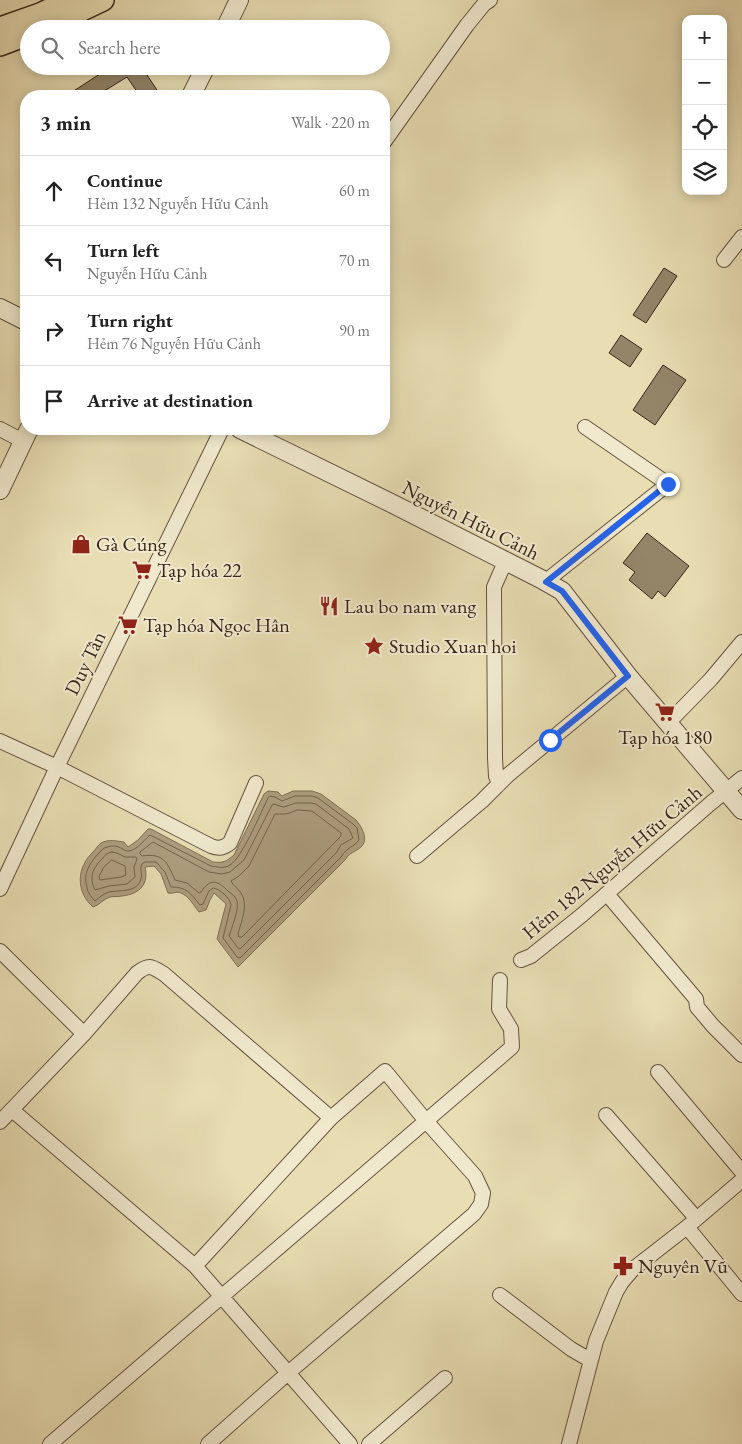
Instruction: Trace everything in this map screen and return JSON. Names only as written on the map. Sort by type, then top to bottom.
[{"type":"main road","points":[[48,20],[70,0]]},
{"type":"main road","points":[[50,20],[103,0]]},
{"type":"main road","points":[[0,28],[20,25]]},
{"type":"main road","points":[[0,45],[20,37]]},
{"type":"street","points":[[230,20],[240,0]]},
{"type":"street","points":[[390,133],[467,24],[484,4],[490,0]]},
{"type":"street","points":[[194,90],[202,75]]},
{"type":"street","points":[[724,260],[742,237]]},
{"type":"street","points":[[0,308],[20,318]]},
{"type":"street","points":[[546,582],[668,484],[585,427]]},
{"type":"street","points":[[0,429],[20,434]]},
{"type":"street","points":[[0,490],[26,435]]},
{"type":"street","name":"Duy Tân","points":[[0,889],[57,767],[219,435]]},
{"type":"street","name":"Nguyễn Hữu Cảnh","points":[[252,435],[389,502],[562,591],[628,676],[742,810]]},
{"type":"street","points":[[499,784],[496,776],[495,758],[494,587],[505,562]]},
{"type":"street","points":[[668,723],[742,642]]},
{"type":"street","points":[[417,856],[482,801],[508,774],[628,676]]},
{"type":"street","points":[[0,741],[57,767],[196,839],[218,848],[223,848],[230,843],[256,783]]},
{"type":"street","name":"Hẻm 182 Nguyễn Hữu Cảnh","points":[[521,960],[531,956],[607,894],[742,778]]},
{"type":"street","points":[[607,894],[696,999],[697,1007],[742,1055]]},
{"type":"street","points":[[0,951],[84,1034]]},
{"type":"street","points":[[0,1122],[84,1034],[137,973],[150,966],[164,974],[331,1118]]},
{"type":"street","points":[[50,1444],[512,1047],[511,1029],[499,1009],[500,980]]},
{"type":"street","points":[[195,1266],[331,1118],[386,1071],[426,1121],[475,1176],[483,1193],[481,1204],[474,1214],[208,1444]]},
{"type":"street","points":[[658,1072],[742,1172]]},
{"type":"street","points":[[12,1110],[195,1266],[350,1444]]},
{"type":"street","points":[[606,1115],[692,1222],[742,1294]]},
{"type":"street","points":[[569,1444],[596,1341],[622,1282],[633,1269],[742,1180]]},
{"type":"street","points":[[500,1295],[571,1349],[590,1360]]},
{"type":"street","points":[[369,1444],[445,1378]]},
{"type":"water","points":[[268,791],[278,792],[282,796],[293,791],[312,791],[321,794],[356,820],[365,837],[361,847],[349,855],[238,967],[217,939],[226,904],[214,893],[206,910],[199,912],[184,894],[178,892],[168,893],[161,874],[154,866],[145,867],[146,878],[144,883],[134,893],[110,897],[93,907],[87,901],[81,887],[81,872],[88,858],[101,843],[107,841],[124,842],[128,847],[148,829],[151,829],[213,862],[226,861],[234,855],[264,794]]},
{"type":"building","points":[[98,75],[147,75],[157,90],[136,90],[127,77],[106,90],[75,90]]},
{"type":"building","points":[[664,268],[677,276],[646,323],[633,315]]},
{"type":"building","points":[[621,335],[642,349],[630,367],[609,353]]},
{"type":"building","points":[[663,365],[686,380],[655,425],[633,410]]},
{"type":"building","points":[[647,533],[689,566],[665,597],[658,591],[652,599],[629,580],[635,572],[623,563]]},
{"type":"place","name":"Gà Cúng","points":[[81,544]]},
{"type":"place","name":"Tạp hóa 22","points":[[142,570]]},
{"type":"place","name":"Lau bo nam vang","points":[[329,606]]},
{"type":"place","name":"Tạp hóa Ngọc Hân","points":[[128,625]]},
{"type":"place","name":"Studio Xuan hoi","points":[[374,646]]},
{"type":"place","name":"Tạp hóa 180","points":[[665,712]]},
{"type":"place","name":"Nguyên Vũ","points":[[623,1266]]},
{"type":"route","points":[[550,740],[628,676],[562,591],[546,582],[668,484]]}]
